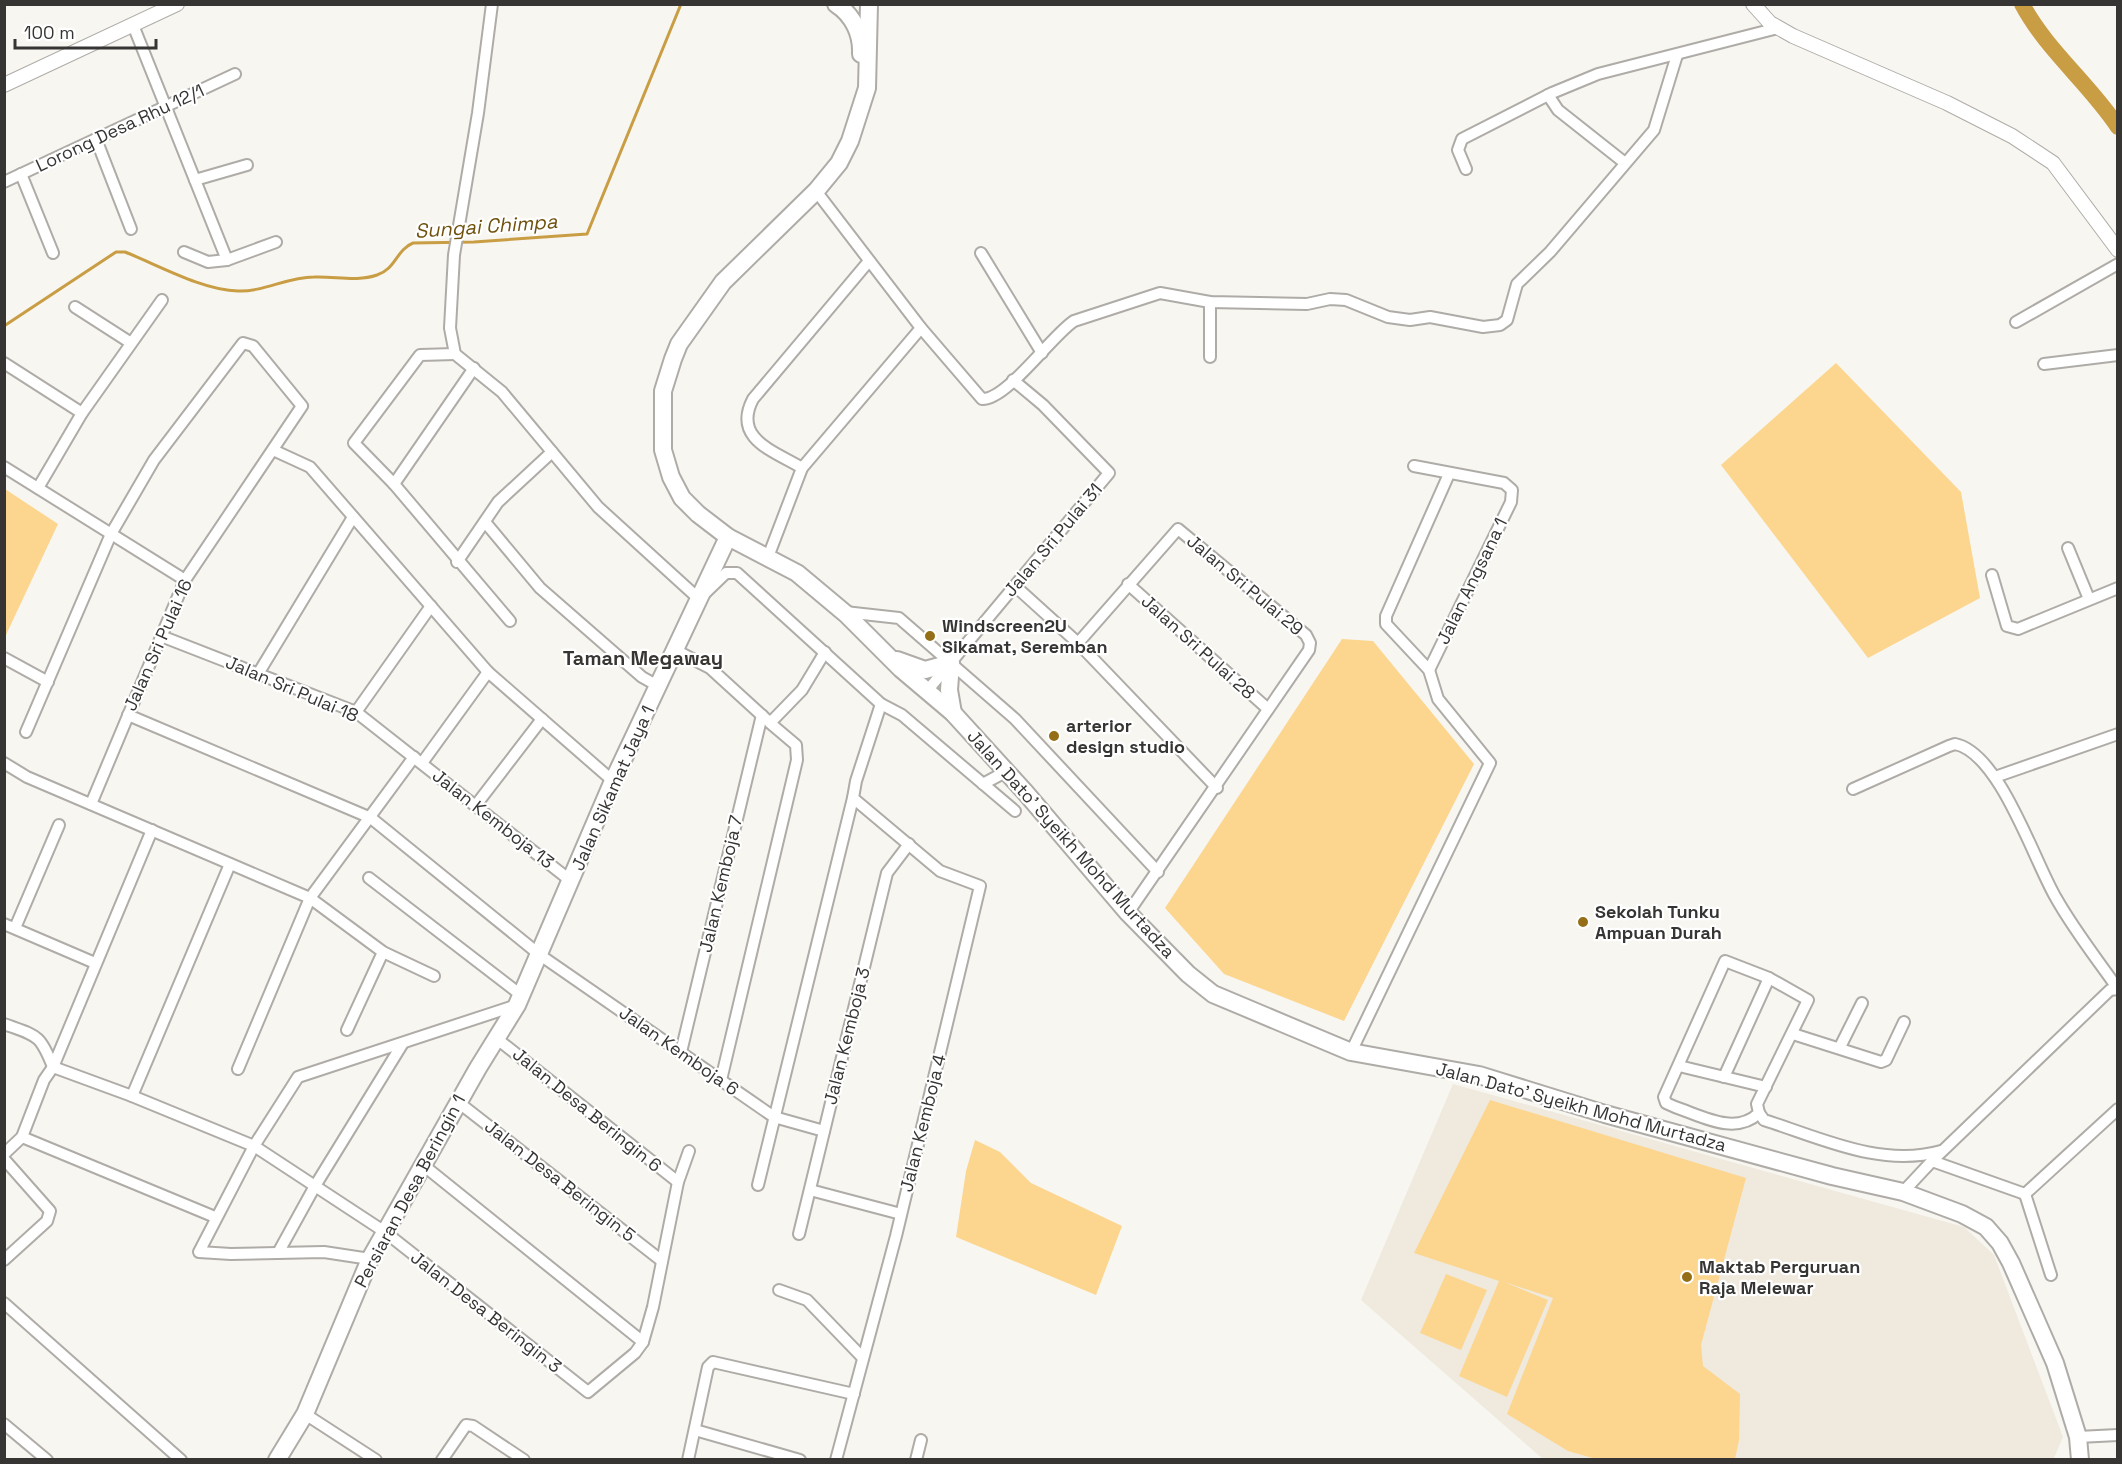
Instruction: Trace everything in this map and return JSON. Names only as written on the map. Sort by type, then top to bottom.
[{"type":"main road","points":[[836,4],[854,21],[862,42],[860,84],[850,141]]},
{"type":"main road","name":"Jalan Dato' Syeikh Mohd Murtadza","points":[[869,4],[867,88],[850,141],[839,163],[816,191],[723,282],[679,344],[673,359],[663,391],[663,450],[671,477],[682,498],[698,514],[728,537],[797,573],[844,612],[889,657],[953,713],[1007,771],[1128,913],[1188,974],[1213,994],[1351,1052],[1479,1075],[1605,1114],[1832,1176],[1904,1192],[1962,1214],[1986,1227],[2000,1243],[2055,1363],[2078,1437],[2080,1460]]},
{"type":"main road","points":[[698,514],[714,548],[715,557],[710,576]]},
{"type":"main road","name":"Jalan Sikamat Jaya 1","points":[[496,1038],[519,1000],[540,955],[613,781],[728,537]]},
{"type":"main road","points":[[710,576],[735,553],[765,555]]},
{"type":"main road","points":[[889,657],[925,670],[951,663],[949,690],[953,713]]},
{"type":"main road","name":"Persiaran Desa Beringin 1","points":[[277,1460],[305,1414],[370,1259],[496,1038]]},
{"type":"street","points":[[4,85],[177,4]]},
{"type":"street","points":[[455,354],[450,328],[454,255],[478,113],[492,4]]},
{"type":"street","points":[[1753,4],[1770,23],[1778,28],[1947,103],[2012,136],[2045,157],[2053,163],[2077,192],[2118,250]]},
{"type":"street","points":[[132,24],[227,260]]},
{"type":"street","points":[[1466,169],[1458,150],[1462,139],[1548,95],[1598,74],[1778,28]]},
{"type":"street","points":[[816,191],[921,328],[982,399],[994,396],[1013,380],[1065,327],[1074,321],[1160,293],[1210,302],[1307,304],[1330,299],[1346,300],[1388,317],[1410,320],[1430,317],[1483,327],[1500,325],[1511,312],[1517,284],[1550,252],[1625,163],[1646,142],[1659,119],[1677,55]]},
{"type":"street","name":"Lorong Desa Rhu 12/1","points":[[4,182],[235,74]]},
{"type":"street","points":[[1548,95],[1558,110],[1625,163]]},
{"type":"street","points":[[96,139],[131,229]]},
{"type":"street","points":[[195,180],[247,165]]},
{"type":"street","points":[[21,174],[53,253]]},
{"type":"street","points":[[184,252],[208,261],[227,260],[276,242]]},
{"type":"street","points":[[981,253],[1042,353]]},
{"type":"street","points":[[802,468],[758,442],[749,432],[746,421],[747,410],[753,399],[869,261]]},
{"type":"street","points":[[2016,322],[2118,264]]},
{"type":"street","points":[[38,488],[82,413],[162,300]]},
{"type":"street","points":[[1210,302],[1210,357]]},
{"type":"street","points":[[75,307],[131,344]]},
{"type":"street","points":[[765,555],[802,468],[921,328]]},
{"type":"street","name":"Jalan Sri Pulai 16","points":[[91,804],[185,580],[302,406],[253,346],[243,343],[154,460],[111,534]]},
{"type":"street","points":[[510,621],[457,562],[394,484],[354,443],[420,355],[455,354],[502,392],[598,507],[699,598],[726,573],[737,573],[881,704],[902,715],[1015,811]]},
{"type":"street","points":[[2044,364],[2118,355]]},
{"type":"street","points":[[4,363],[82,413]]},
{"type":"street","points":[[394,484],[474,368]]},
{"type":"street","name":"Jalan Sri Pulai 31","points":[[927,691],[1109,472],[1044,405],[1013,380]]},
{"type":"street","points":[[273,450],[310,468],[488,672],[613,781]]},
{"type":"street","points":[[457,562],[498,502],[552,452]]},
{"type":"street","points":[[1351,1052],[1490,763],[1438,699],[1428,670],[1386,624],[1386,616],[1449,474],[1414,466]]},
{"type":"street","points":[[4,467],[185,580]]},
{"type":"street","name":"Jalan Angsana 1","points":[[1428,670],[1511,502],[1512,490],[1504,483],[1449,474]]},
{"type":"street","points":[[258,674],[353,517]]},
{"type":"street","points":[[485,522],[540,588],[642,677],[658,686]]},
{"type":"street","name":"Jalan Sri Pulai 29","points":[[1128,584],[1178,529],[1306,635],[1310,643],[1309,650],[1268,709]]},
{"type":"street","points":[[27,732],[111,534]]},
{"type":"street","points":[[2068,548],[2089,599]]},
{"type":"street","points":[[1992,575],[2007,626],[2011,629],[2018,629],[2118,588]]},
{"type":"street","points":[[1078,643],[1128,584]]},
{"type":"street","name":"Jalan Sri Pulai 28","points":[[1128,584],[1268,709]]},
{"type":"street","points":[[1015,586],[1078,643],[1217,788]]},
{"type":"street","points":[[356,712],[431,606]]},
{"type":"street","points":[[844,612],[899,618],[1016,719],[1158,872]]},
{"type":"street","name":"Jalan Sri Pulai 18","points":[[161,636],[356,712],[418,760]]},
{"type":"street","points":[[675,650],[710,668],[796,745],[797,760],[720,1080]]},
{"type":"street","points":[[766,719],[802,690],[825,652]]},
{"type":"street","points":[[4,658],[48,682]]},
{"type":"street","points":[[238,1069],[310,898],[488,672]]},
{"type":"street","points":[[758,1185],[856,782],[881,704]]},
{"type":"street","points":[[1128,913],[1217,788],[1268,709]]},
{"type":"street","name":"Jalan Kemboja 6","points":[[128,715],[371,818],[540,955],[720,1080],[774,1117],[824,1131]]},
{"type":"street","points":[[476,806],[542,719]]},
{"type":"street","name":"Jalan Kemboja 7","points":[[681,1052],[766,719]]},
{"type":"street","points":[[1995,777],[2118,734]]},
{"type":"street","points":[[1853,789],[1955,744],[1965,748],[1995,777],[2022,825],[2042,874],[2062,910],[2118,989],[2110,990],[1943,1150],[1904,1192]]},
{"type":"street","name":"Jalan Kemboja 13","points":[[418,760],[571,881]]},
{"type":"street","points":[[4,763],[27,777],[310,898],[384,952],[434,976]]},
{"type":"street","points":[[983,784],[1007,771]]},
{"type":"street","points":[[853,798],[909,844]]},
{"type":"street","points":[[15,928],[59,825]]},
{"type":"street","points":[[4,1154],[22,1137],[44,1080],[52,1067],[152,830]]},
{"type":"street","name":"Jalan Kemboja 4","points":[[836,1460],[901,1214],[980,886],[940,871],[909,844]]},
{"type":"street","name":"Jalan Kemboja 3","points":[[799,1234],[886,873],[909,844]]},
{"type":"street","points":[[132,1096],[231,864]]},
{"type":"street","points":[[369,879],[519,1000]]},
{"type":"street","points":[[4,924],[95,963]]},
{"type":"street","points":[[347,1030],[384,952]]},
{"type":"street","points":[[1758,1113],[1749,1122],[1733,1126],[1666,1104],[1664,1097],[1725,961],[1769,978],[1808,1000],[1757,1104],[1758,1113],[1764,1120],[1884,1156],[1922,1156],[1943,1150]]},
{"type":"street","points":[[1724,1077],[1769,978]]},
{"type":"street","points":[[370,1259],[324,1252],[199,1252],[215,1217],[254,1146],[298,1077],[403,1043],[519,1000]]},
{"type":"street","points":[[1839,1047],[1862,1003]]},
{"type":"street","points":[[1793,1034],[1881,1062],[1886,1060],[1904,1022]]},
{"type":"street","points":[[4,1024],[43,1042],[52,1067]]},
{"type":"street","name":"Jalan Desa Beringin 6","points":[[496,1038],[678,1182]]},
{"type":"street","points":[[278,1253],[315,1186],[403,1043]]},
{"type":"street","points":[[1679,1065],[1766,1087]]},
{"type":"street","name":"Jalan Desa Beringin 3","points":[[52,1067],[132,1096],[254,1146],[385,1232],[588,1392],[635,1353],[643,1342]]},
{"type":"street","name":"Jalan Desa Beringin 5","points":[[458,1102],[662,1261]]},
{"type":"street","points":[[2025,1194],[2118,1109]]},
{"type":"street","points":[[22,1137],[215,1217]]},
{"type":"street","points":[[423,1166],[643,1342],[678,1182],[689,1151]]},
{"type":"street","points":[[4,1159],[50,1211],[47,1221],[4,1260]]},
{"type":"street","points":[[1932,1161],[2025,1194]]},
{"type":"street","points":[[810,1190],[901,1214]]},
{"type":"street","points":[[2025,1194],[2051,1275]]},
{"type":"street","points":[[779,1290],[807,1300],[863,1358]]},
{"type":"street","points":[[4,1303],[182,1460]]},
{"type":"street","points":[[688,1460],[710,1364],[716,1362],[854,1394]]},
{"type":"street","points":[[305,1414],[376,1460]]},
{"type":"street","points":[[4,1424],[39,1457]]},
{"type":"street","points":[[442,1460],[466,1425],[473,1426],[524,1460]]},
{"type":"street","points":[[695,1431],[800,1460]]},
{"type":"street","points":[[2078,1437],[2118,1435]]},
{"type":"street","points":[[916,1460],[921,1440]]},
{"type":"shaded area","points":[[1836,363],[1961,492],[1980,598],[1868,658],[1721,465]]},
{"type":"shaded area","points":[[5,489],[58,524],[5,637]]},
{"type":"shaded area","points":[[1342,639],[1373,641],[1474,764],[1344,1021],[1224,974],[1165,908]]},
{"type":"shaded area","name":"Maktab Perguruan Raja Melewar","points":[[1453,1084],[1964,1227],[1994,1255],[2063,1437],[2053,1460],[1543,1459],[1361,1300]]},
{"type":"shaded area","points":[[1490,1100],[1746,1178],[1701,1345],[1703,1366],[1740,1394],[1739,1440],[1735,1459],[1596,1459],[1568,1451],[1507,1414],[1553,1298],[1504,1282],[1548,1300],[1507,1397],[1459,1376],[1499,1281],[1414,1253]]},
{"type":"shaded area","points":[[975,1140],[1000,1152],[1031,1183],[1122,1226],[1096,1295],[956,1237],[966,1171]]},
{"type":"shaded area","points":[[1446,1274],[1487,1290],[1461,1350],[1420,1333]]},
{"type":"waterway","name":"Sungai Chimpa","points":[[4,326],[116,252],[125,252],[195,282],[224,290],[248,291],[294,279],[354,278],[377,275],[388,268],[403,250],[413,243],[474,242],[587,234],[681,4]]},
{"type":"waterway","points":[[2022,4],[2043,37],[2118,127]]},
{"type":"place","name":"Windscreen2U Sikamat, Seremban","points":[[930,636]]},
{"type":"place","name":"arterior design studio","points":[[1054,736]]},
{"type":"place","name":"Sekolah Tunku Ampuan Durah","points":[[1583,922]]},
{"type":"place","name":"Maktab Perguruan Raja Melewar","points":[[1687,1277]]},
{"type":"district","name":"Taman Megaway","points":[[643,658]]}]
